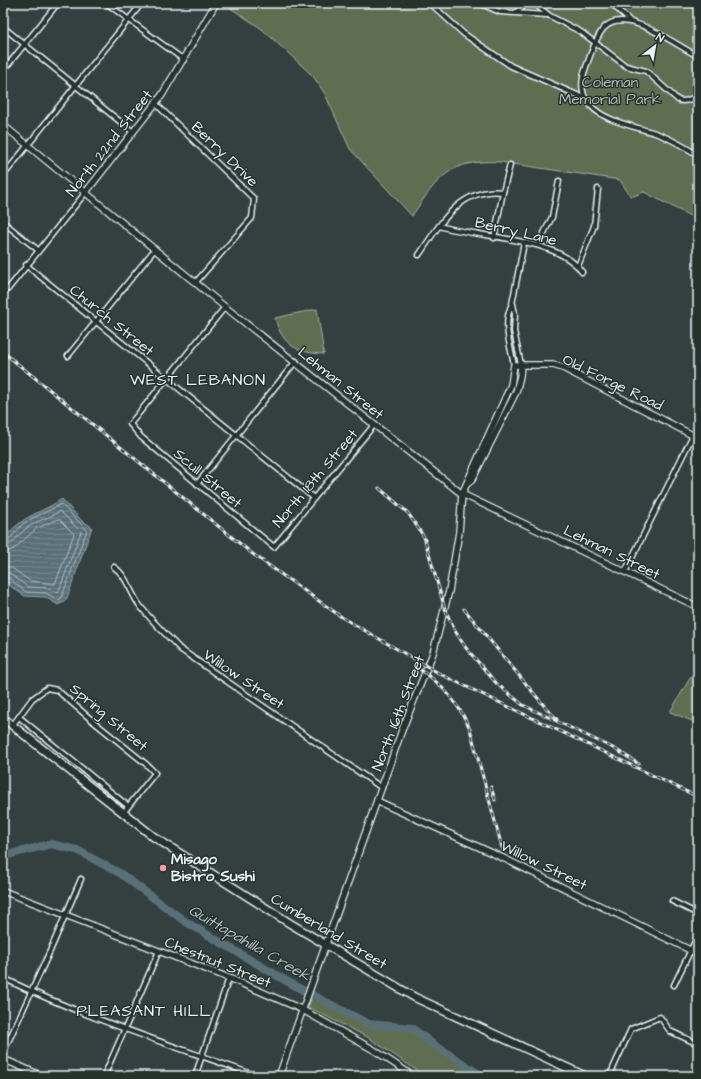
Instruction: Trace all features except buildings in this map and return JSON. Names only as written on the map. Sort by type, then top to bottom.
[{"type":"highway","name":"Cumberland Street","points":[[3,718],[122,813],[177,852],[325,944],[414,996],[585,1076]]},
{"type":"street","points":[[3,71],[58,3]]},
{"type":"street","points":[[106,3],[184,60]]},
{"type":"street","points":[[3,176],[142,3]]},
{"type":"street","points":[[430,3],[440,14],[471,39],[511,66],[584,98]]},
{"type":"street","points":[[479,3],[492,10],[550,16]]},
{"type":"street","points":[[514,13],[528,3]]},
{"type":"street","points":[[534,3],[550,16],[596,42],[626,66],[646,71],[678,100],[682,102],[687,101],[698,94]]},
{"type":"street","points":[[611,3],[630,22]]},
{"type":"street","name":"North 22nd Street","points":[[8,289],[156,104],[184,60],[214,4]]},
{"type":"street","points":[[698,56],[645,27],[630,22],[611,24],[604,28],[596,42],[584,74],[582,92],[584,98],[591,107],[604,116],[657,134],[698,155]]},
{"type":"street","points":[[3,26],[133,132]]},
{"type":"street","name":"Berry Drive","points":[[156,104],[254,199],[252,218],[196,282]]},
{"type":"street","name":"Lehman Street","points":[[3,125],[155,248],[225,307],[296,361],[462,494],[698,607]]},
{"type":"street","points":[[494,238],[510,165]]},
{"type":"street","points":[[538,245],[552,217],[559,181]]},
{"type":"street","points":[[578,266],[594,226],[598,189]]},
{"type":"street","points":[[420,255],[439,226],[453,209],[469,198],[486,192],[503,192]]},
{"type":"street","points":[[3,222],[38,250]]},
{"type":"street","name":"Berry Lane","points":[[439,226],[494,238],[538,245],[564,255],[578,266],[582,272]]},
{"type":"street","name":"North 16th Street","points":[[468,484],[469,475],[511,385],[514,366],[507,325],[508,312],[512,304],[524,242]]},
{"type":"street","points":[[68,356],[155,248]]},
{"type":"street","name":"Church Street","points":[[26,265],[314,498]]},
{"type":"street","name":"North 16th Street","points":[[279,1076],[402,730],[433,653],[442,625],[454,562],[462,494],[472,480],[516,392],[521,365],[514,331],[515,314],[512,304]]},
{"type":"street","points":[[166,378],[225,307]]},
{"type":"street","points":[[197,484],[296,361]]},
{"type":"street","name":"Old Forge Road","points":[[514,366],[552,365],[563,368],[695,436]]},
{"type":"street","name":"Scull Street","points":[[166,378],[130,424],[141,437],[274,547]]},
{"type":"street","name":"North 18th Street","points":[[274,547],[374,425]]},
{"type":"street","points":[[625,572],[695,436]]},
{"type":"street","name":"Willow Street","points":[[114,567],[122,573],[138,602],[154,622],[180,649],[382,788]]},
{"type":"street","name":"Spring Street","points":[[12,726],[32,699],[47,688],[57,690],[155,773],[128,806]]},
{"type":"street","points":[[18,717],[128,806],[122,813]]},
{"type":"street","name":"Willow Street","points":[[377,801],[503,858],[698,954]]},
{"type":"street","points":[[3,1053],[67,914],[81,879]]},
{"type":"street","name":"Chestnut Street","points":[[3,891],[159,950],[302,1009],[374,1050],[413,1076]]},
{"type":"street","points":[[672,901],[698,914]]},
{"type":"street","points":[[674,985],[698,935]]},
{"type":"street","points":[[104,1076],[159,950]]},
{"type":"street","points":[[3,978],[32,992],[124,1029],[257,1076]]},
{"type":"street","points":[[195,1076],[229,978]]},
{"type":"street","points":[[610,1075],[631,1029],[660,1017],[670,1031],[698,1044]]},
{"type":"street","points":[[3,1059],[42,1076]]},
{"type":"green space","name":"Coleman Memorial Park","points":[[223,3],[698,3],[698,220],[644,192],[631,197],[620,180],[500,162],[469,164],[457,167],[447,173],[438,181],[412,216],[350,149],[325,94],[313,76],[262,29]]},
{"type":"green space","points":[[317,309],[324,354],[306,352],[292,346],[282,335],[275,318]]},
{"type":"green space","points":[[698,665],[698,722],[670,712]]},
{"type":"green space","points":[[312,997],[368,1027],[413,1031],[428,1044],[477,1076],[425,1076],[369,1038],[308,1007]]},
{"type":"water","points":[[62,499],[82,521],[92,527],[67,598],[64,602],[58,605],[45,597],[25,596],[3,579],[3,540],[10,531],[24,520]]},
{"type":"waterway","name":"Quittapahilla Creek","points":[[3,856],[51,844],[77,850],[121,874],[186,922],[295,986],[369,1024],[412,1028],[430,1042],[482,1076]]},
{"type":"railway","points":[[3,352],[254,555],[343,618],[442,675],[698,797]]},
{"type":"railway","points":[[379,488],[408,513],[424,537],[445,609],[455,631],[466,648],[497,684],[523,705],[615,749],[639,764]]},
{"type":"railway","points":[[464,609],[546,708],[557,719]]},
{"type":"railway","points":[[416,667],[433,679],[448,694],[460,710],[470,729],[503,851]]},
{"type":"railway","points":[[491,787],[495,800]]},
{"type":"place","name":"Misago Bistro Sushi","points":[[163,868]]},
{"type":"district","name":"WEST LEBANON","points":[[198,379]]},
{"type":"district","name":"PLEASANT HILL","points":[[144,1010]]}]
